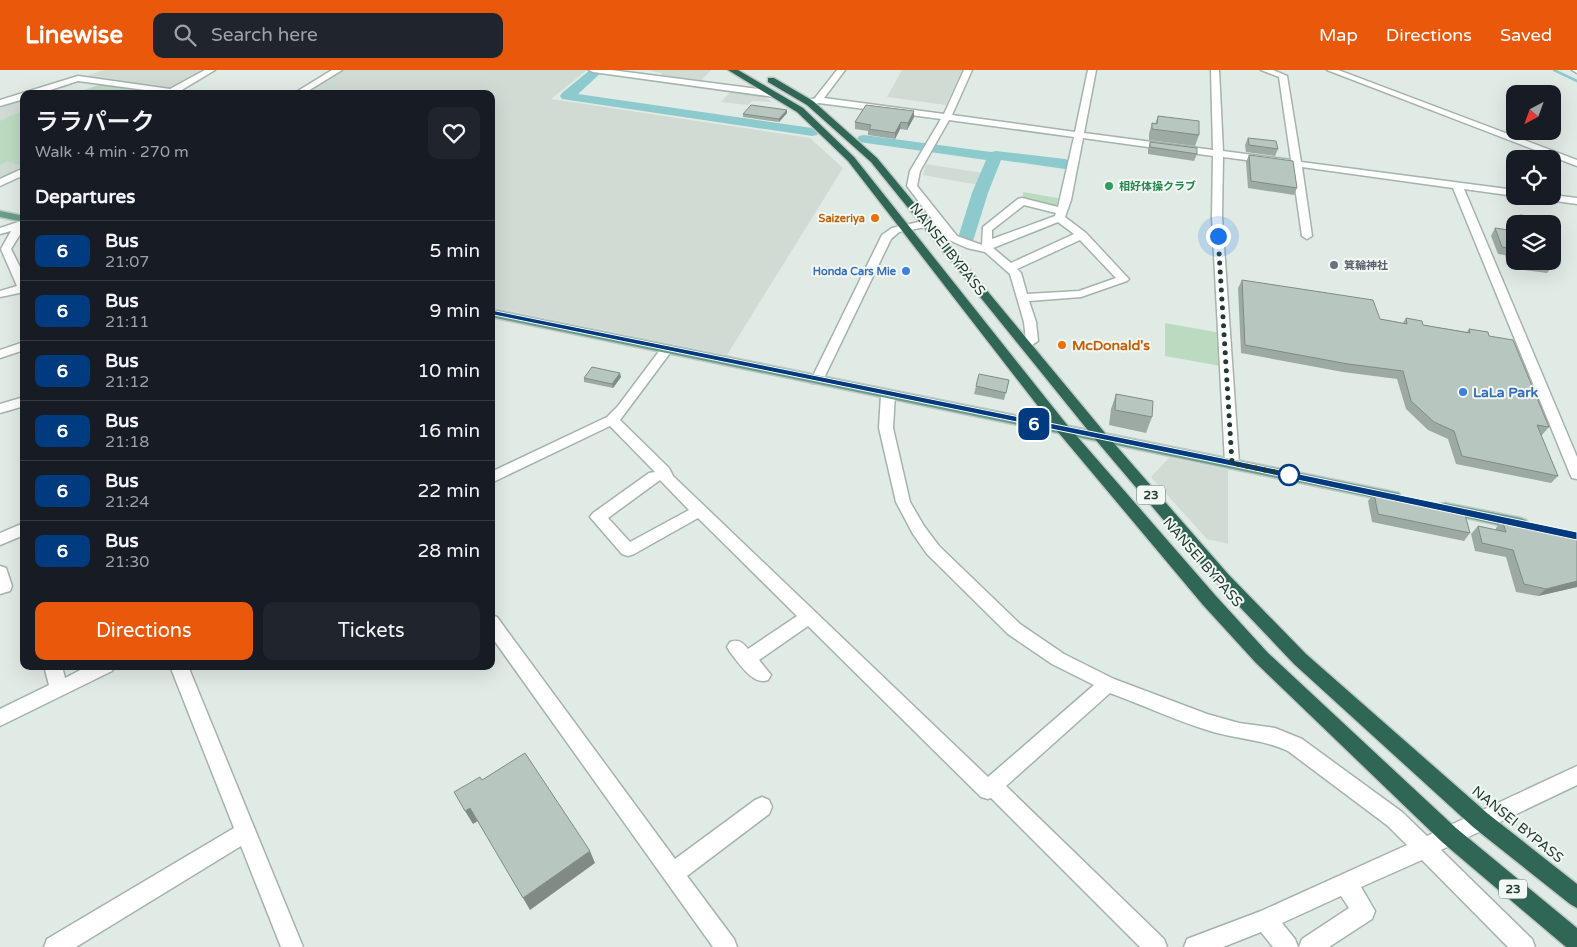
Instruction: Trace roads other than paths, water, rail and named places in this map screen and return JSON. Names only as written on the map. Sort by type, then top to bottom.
[{"type":"highway","name":"NANSEI BYPASS","points":[[732,70],[800,110],[835,142],[906,227],[1063,430],[1209,600],[1262,658],[1369,762],[1449,836],[1577,942]]},
{"type":"highway","name":"NANSEI BYPASS","points":[[752,70],[814,102],[857,143],[906,198],[932,222],[1100,436],[1222,578],[1300,659],[1480,820],[1577,897]]},
{"type":"main road","points":[[0,214],[20,221]]},
{"type":"main road","points":[[495,314],[1232,463],[1405,500]]},
{"type":"main road","points":[[1433,506],[1539,528]]},
{"type":"street","points":[[174,90],[211,70]]},
{"type":"street","points":[[304,90],[338,70]]},
{"type":"street","points":[[814,102],[840,70]]},
{"type":"street","points":[[968,70],[947,116],[916,171],[912,186],[932,222],[953,238],[970,246],[988,247],[1060,215],[1066,200],[1092,70]]},
{"type":"street","points":[[1215,70],[1218,153],[1217,217],[1232,463]]},
{"type":"street","points":[[1265,70],[1283,76],[1307,236]]},
{"type":"street","points":[[1331,70],[1577,164]]},
{"type":"street","points":[[597,71],[774,94]]},
{"type":"street","points":[[41,90],[78,78],[151,90]]},
{"type":"street","points":[[0,103],[20,97]]},
{"type":"street","points":[[814,102],[947,116],[1506,192]]},
{"type":"street","points":[[0,183],[20,172]]},
{"type":"street","points":[[1457,185],[1577,474]]},
{"type":"street","points":[[1561,199],[1577,201]]},
{"type":"street","points":[[1023,298],[1080,294],[1123,279],[1082,235],[1060,215],[1022,201],[987,229],[988,247],[1015,273],[1030,322],[1032,341]]},
{"type":"street","points":[[817,380],[886,237],[896,230],[932,222]]},
{"type":"street","points":[[0,231],[20,223]]},
{"type":"street","points":[[20,227],[4,254],[20,281]]},
{"type":"street","points":[[1010,268],[1082,235]]},
{"type":"street","points":[[0,294],[20,289]]},
{"type":"street","points":[[0,354],[20,347]]},
{"type":"street","points":[[495,476],[612,420],[624,410],[667,349]]},
{"type":"street","points":[[888,394],[886,428],[903,502],[918,530],[933,550],[1014,629],[1058,659],[1108,684],[1207,722],[1238,731],[1275,736],[1295,745],[1395,819],[1524,947]]},
{"type":"street","points":[[0,409],[20,402]]},
{"type":"street","points":[[612,420],[664,474],[666,480],[988,790],[1108,684]]},
{"type":"street","points":[[664,474],[654,477],[598,517],[628,550],[699,511]]},
{"type":"street","points":[[0,539],[20,531]]},
{"type":"street","points":[[0,572],[4,586],[0,588]]},
{"type":"street","points":[[762,674],[742,653],[808,617]]},
{"type":"street","points":[[495,628],[726,947]]},
{"type":"street","points":[[54,670],[59,689]]},
{"type":"street","points":[[0,718],[98,670]]},
{"type":"street","points":[[181,670],[292,947]]},
{"type":"street","points":[[1195,947],[1265,920],[1424,848],[1480,820],[1573,781]]},
{"type":"street","points":[[992,786],[1156,947]]},
{"type":"street","points":[[672,874],[762,807]]},
{"type":"street","points":[[56,947],[246,832]]},
{"type":"street","points":[[1310,947],[1364,911],[1345,883]]},
{"type":"street","points":[[1265,920],[1287,947]]},
{"type":"waterway","points":[[598,70],[567,96],[812,132]]},
{"type":"waterway","points":[[1554,70],[1577,81]]},
{"type":"waterway","points":[[864,139],[995,157]]},
{"type":"waterway","points":[[995,157],[996,155],[1065,164]]},
{"type":"waterway","points":[[965,241],[980,193],[995,157]]},
{"type":"place","name":"相好体操クラブ","points":[[1109,186]]},
{"type":"place","name":"Saizeriya","points":[[875,218]]},
{"type":"place","name":"箕輪神社","points":[[1334,265]]},
{"type":"place","name":"Honda Cars Mie","points":[[906,271]]},
{"type":"place","name":"McDonald's","points":[[1062,345]]},
{"type":"place","name":"LaLa Park","points":[[1463,392]]}]
